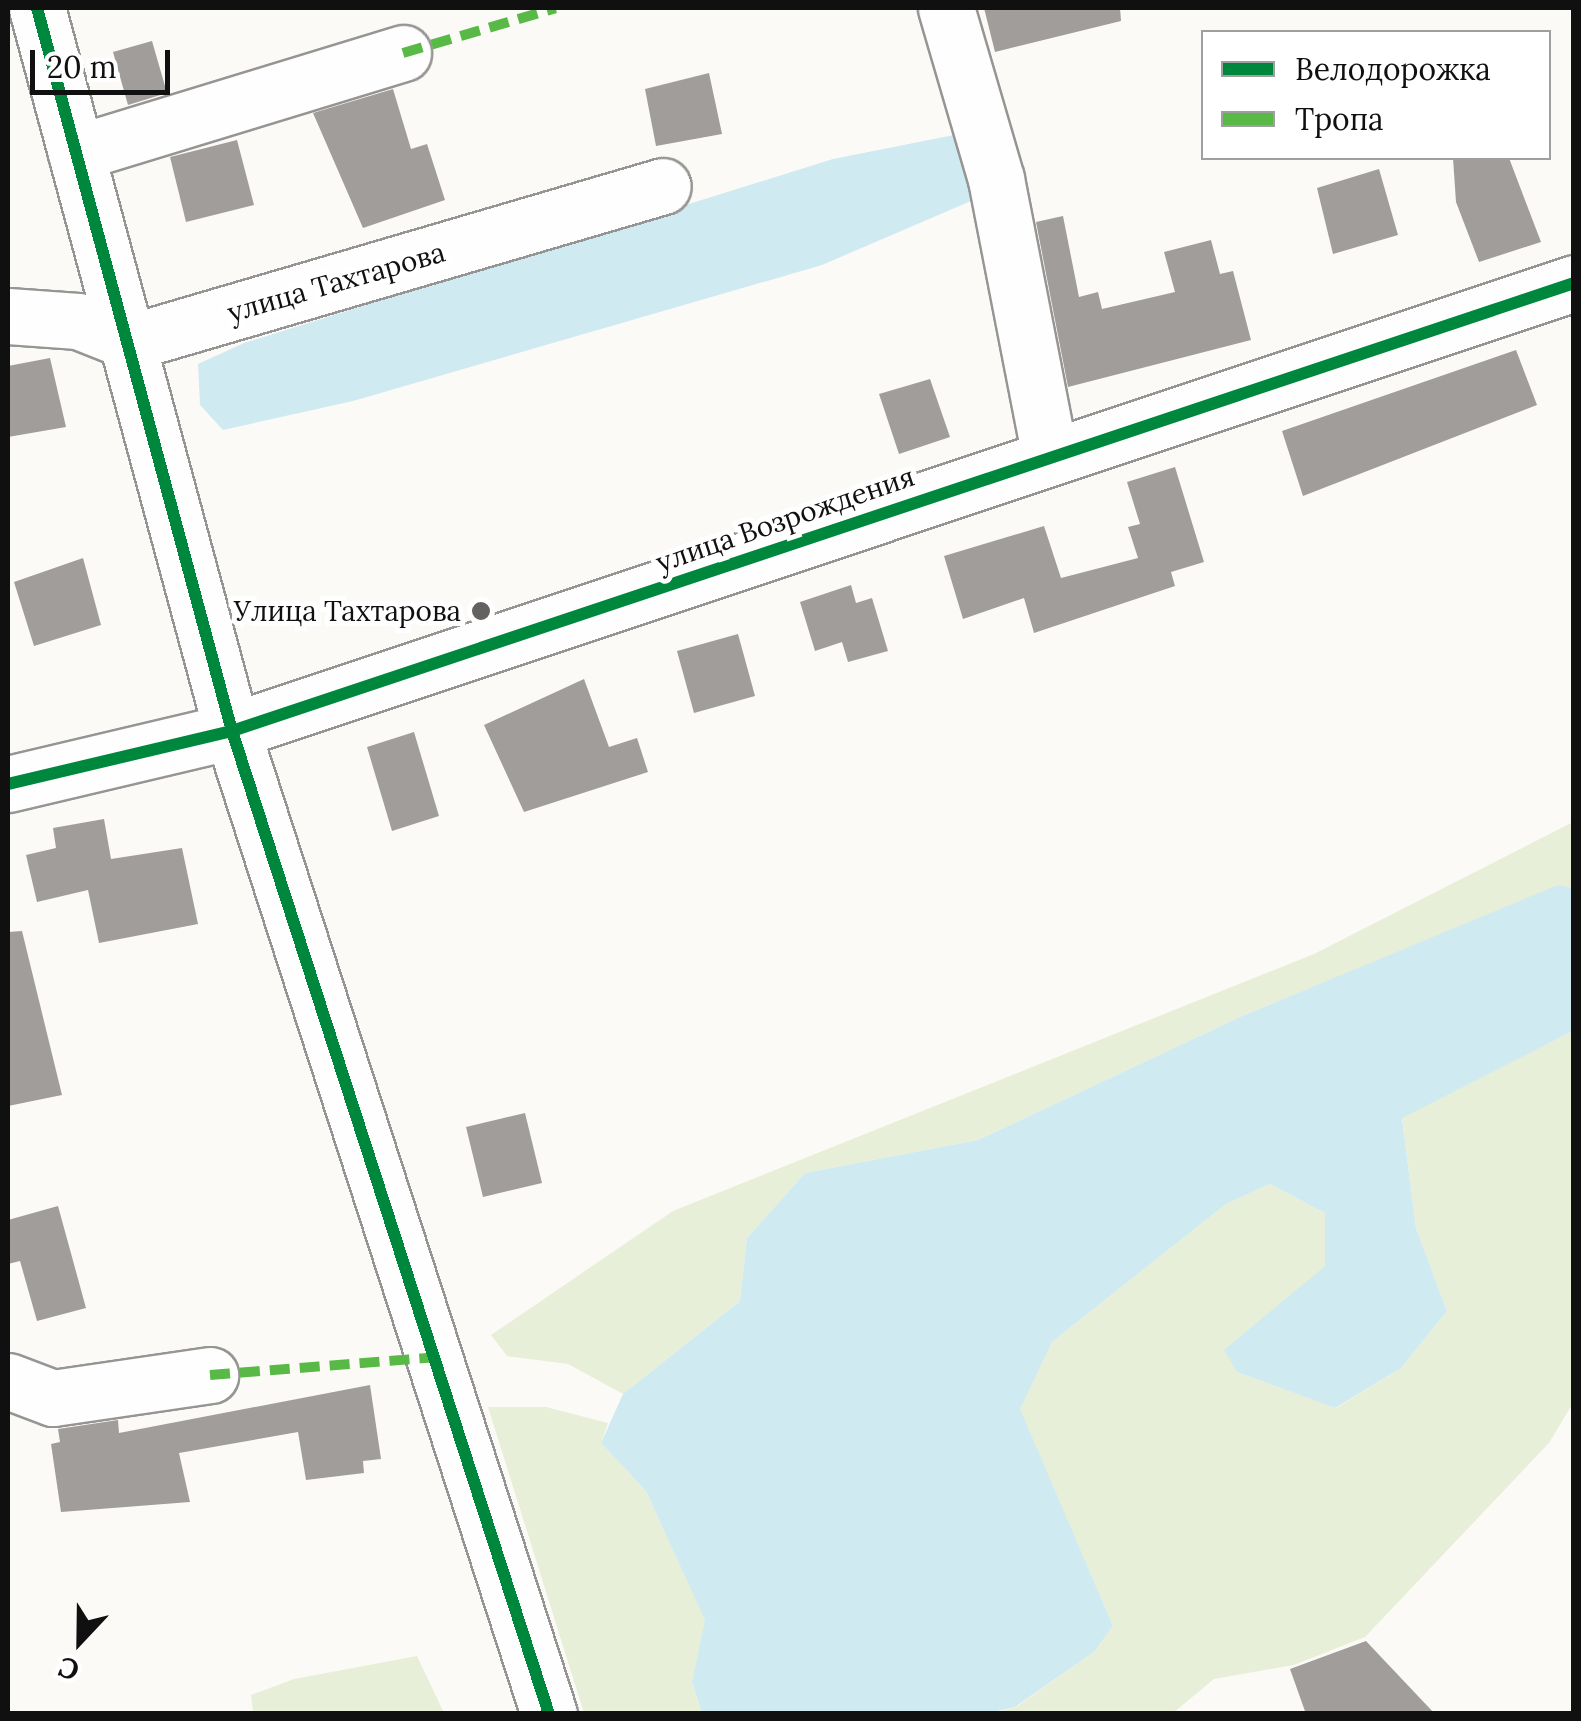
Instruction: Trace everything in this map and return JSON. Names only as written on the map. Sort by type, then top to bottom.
[{"type":"street","points":[[37,8],[131,342],[232,732],[548,1714]]},
{"type":"street","points":[[946,8],[996,179],[1050,456]]},
{"type":"street","points":[[76,153],[403,54]]},
{"type":"street","name":"улица Тахтарова","points":[[131,342],[663,186]]},
{"type":"street","name":"улица Возрождения","points":[[8,784],[232,732],[1574,283]]},
{"type":"street","points":[[8,316],[78,321],[131,342]]},
{"type":"street","points":[[8,1381],[53,1398],[210,1375]]},
{"type":"green space","points":[[1573,822],[1573,888],[1558,886],[1240,1017],[978,1140],[805,1173],[747,1238],[740,1301],[623,1394],[568,1364],[507,1356],[491,1335],[673,1211],[1314,954]]},
{"type":"green space","points":[[1573,1031],[1573,1403],[1549,1443],[1365,1637],[1294,1665],[1214,1679],[1173,1713],[989,1714],[1016,1707],[1094,1652],[1113,1626],[1019,1409],[1052,1342],[1226,1204],[1270,1184],[1325,1213],[1325,1266],[1237,1372],[1336,1408],[1401,1368],[1447,1311],[1416,1228],[1402,1117]]},
{"type":"green space","points":[[488,1407],[546,1407],[608,1423],[601,1443],[646,1491],[706,1620],[692,1682],[702,1713],[584,1713]]},
{"type":"green space","points":[[417,1656],[444,1713],[253,1713],[251,1695],[294,1679]]},
{"type":"water","points":[[954,135],[978,198],[822,265],[353,401],[223,430],[200,405],[198,364],[244,343],[833,159]]},
{"type":"water","points":[[1558,885],[1573,888],[1573,1031],[1402,1118],[1416,1228],[1447,1311],[1401,1368],[1335,1408],[1237,1372],[1224,1350],[1325,1266],[1325,1213],[1270,1184],[1226,1204],[1052,1342],[1020,1409],[1113,1626],[1094,1652],[1015,1707],[989,1713],[702,1713],[692,1682],[705,1620],[646,1491],[601,1443],[623,1394],[740,1301],[747,1238],[805,1173],[978,1140],[1240,1017]]},
{"type":"building","points":[[984,8],[1120,8],[1121,21],[995,52]]},
{"type":"building","points":[[152,41],[167,93],[128,105],[113,52]]},
{"type":"building","points":[[709,73],[722,134],[656,146],[645,89]]},
{"type":"building","points":[[393,89],[411,149],[427,144],[445,200],[363,228],[313,113]]},
{"type":"building","points":[[237,140],[254,205],[186,222],[170,157]]},
{"type":"building","points":[[1453,160],[1510,160],[1541,242],[1479,262],[1456,202]]},
{"type":"building","points":[[1379,169],[1398,235],[1333,254],[1317,188]]},
{"type":"building","points":[[1063,216],[1079,297],[1098,292],[1102,309],[1175,292],[1164,252],[1211,240],[1220,274],[1233,271],[1251,340],[1068,387],[1036,222]]},
{"type":"building","points":[[1516,350],[1537,405],[1303,496],[1282,431]]},
{"type":"building","points":[[50,358],[66,427],[8,437],[8,366]]},
{"type":"building","points":[[930,379],[950,437],[899,454],[879,394]]},
{"type":"building","points":[[1175,467],[1204,562],[1171,572],[1175,586],[1034,633],[1024,598],[963,619],[944,556],[1044,526],[1061,578],[1138,558],[1128,527],[1140,524],[1127,482]]},
{"type":"building","points":[[83,558],[101,625],[34,646],[14,582]]},
{"type":"building","points":[[851,585],[856,603],[872,598],[888,651],[848,662],[842,642],[815,651],[800,602]]},
{"type":"building","points":[[738,634],[755,696],[694,713],[677,651]]},
{"type":"building","points":[[584,679],[609,747],[637,738],[648,772],[524,812],[484,725]]},
{"type":"building","points":[[414,732],[439,816],[392,831],[367,747]]},
{"type":"building","points":[[104,819],[111,859],[182,848],[198,924],[99,943],[88,890],[37,902],[26,855],[56,848],[53,828]]},
{"type":"building","points":[[22,931],[62,1095],[8,1106],[8,932]]},
{"type":"building","points":[[525,1113],[542,1183],[483,1197],[466,1127]]},
{"type":"building","points":[[58,1206],[86,1308],[37,1321],[20,1261],[8,1264],[8,1220]]},
{"type":"building","points":[[370,1385],[381,1459],[363,1461],[364,1473],[306,1480],[298,1432],[179,1453],[190,1502],[61,1512],[51,1444],[60,1442],[58,1429],[118,1420],[119,1433]]},
{"type":"building","points":[[1366,1641],[1435,1714],[1306,1714],[1290,1669]]},
{"type":"marked path","points":[[403,53],[556,8]]},
{"type":"marked path","points":[[210,1375],[437,1357]]},
{"type":"cycle path","points":[[37,8],[232,731],[549,1714]]},
{"type":"cycle path","points":[[8,784],[232,731],[1574,283]]},
{"type":"place","name":"Улица Тахтарова","points":[[481,611]]}]
